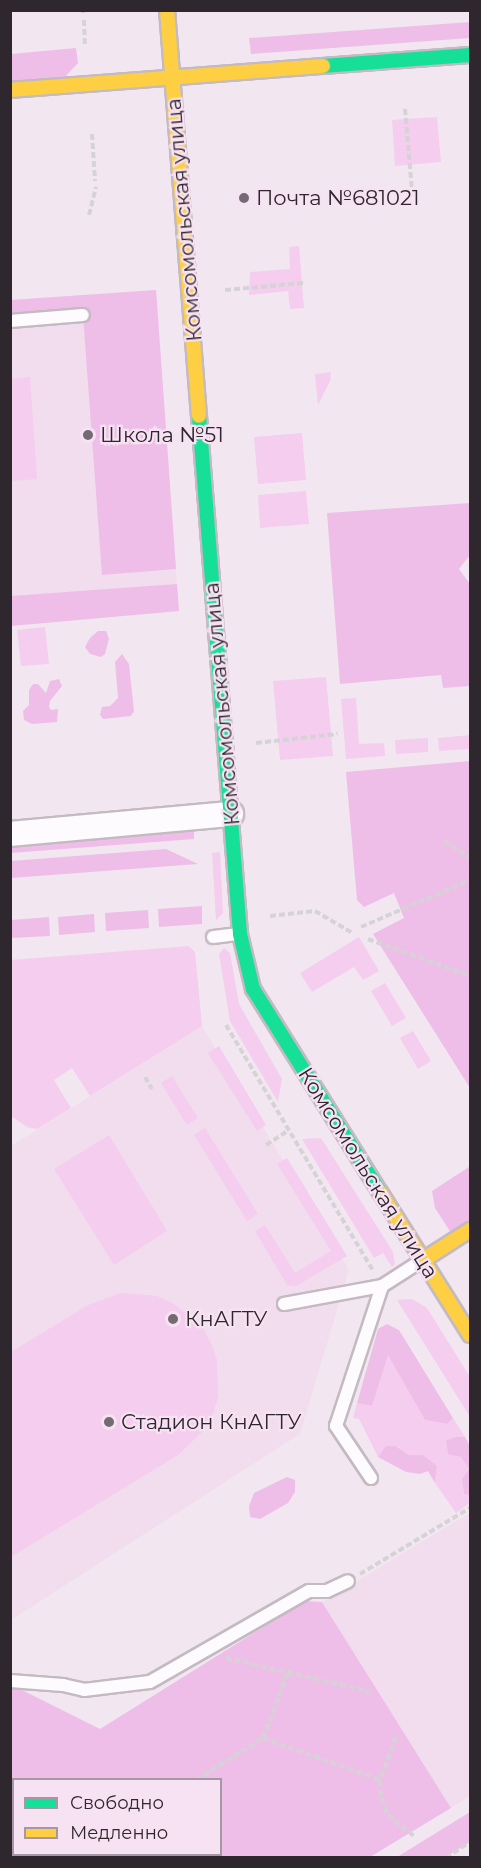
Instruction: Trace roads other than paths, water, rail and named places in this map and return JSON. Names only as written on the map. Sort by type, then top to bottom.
[{"type":"street","name":"Комсомольская улица","points":[[167,10],[240,934],[253,989],[471,1335]]},
{"type":"street","points":[[10,90],[471,55]]},
{"type":"street","points":[[10,834],[231,814]]},
{"type":"street","points":[[423,1260],[471,1230]]},
{"type":"lane","points":[[10,321],[83,315]]},
{"type":"lane","points":[[213,937],[240,934]]},
{"type":"lane","points":[[285,1304],[382,1286],[423,1260]]},
{"type":"lane","points":[[371,1478],[336,1426],[382,1286]]},
{"type":"lane","points":[[10,1681],[63,1685],[84,1690],[150,1682],[309,1591],[327,1591],[348,1581]]},
{"type":"place","name":"Почта №681021","points":[[244,198]]},
{"type":"place","name":"Школа №51","points":[[88,435]]},
{"type":"place","name":"КнАГТУ","points":[[173,1319]]},
{"type":"place","name":"Стадион КнАГТУ","points":[[109,1422]]}]
